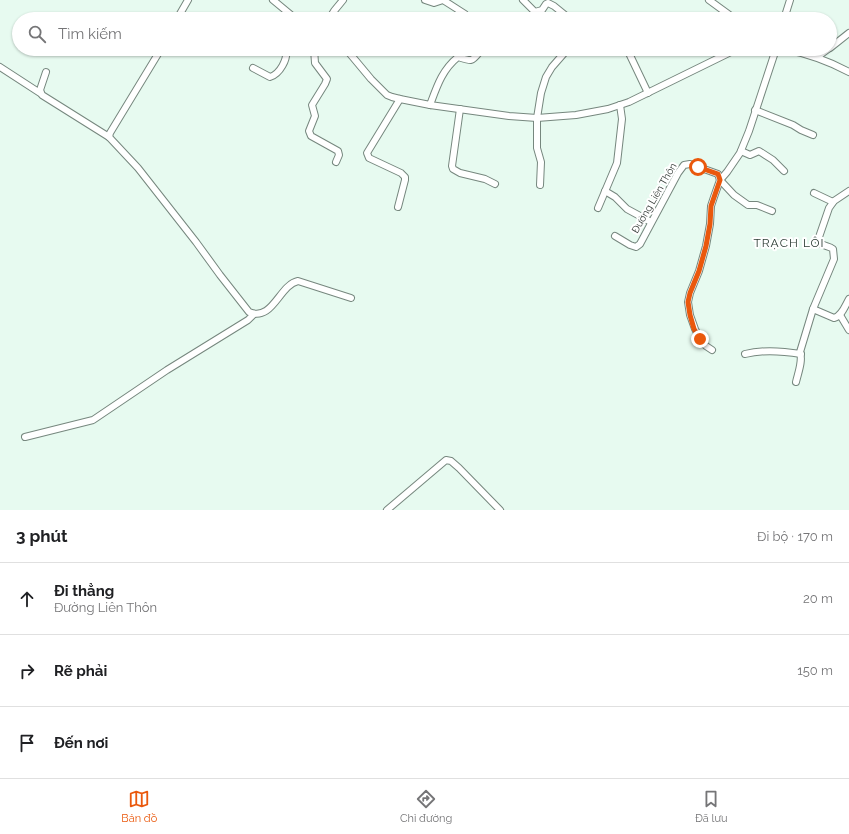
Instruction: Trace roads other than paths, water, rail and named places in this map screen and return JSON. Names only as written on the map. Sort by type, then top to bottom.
[{"type":"street","points":[[181,12],[188,0]]},
{"type":"street","points":[[273,0],[286,12]]},
{"type":"street","points":[[333,12],[343,0]]},
{"type":"street","points":[[425,0],[434,3],[443,0],[462,12]]},
{"type":"street","points":[[523,0],[534,12],[542,10],[547,2],[561,12]]},
{"type":"street","points":[[709,0],[725,12]]},
{"type":"street","points":[[786,12],[790,0]]},
{"type":"street","points":[[837,42],[849,33]]},
{"type":"street","points":[[109,137],[157,56]]},
{"type":"street","points":[[253,68],[270,77],[274,76],[280,71],[286,56]]},
{"type":"street","points":[[314,56],[315,63],[327,79],[312,105],[316,116],[308,132],[311,136],[338,151],[339,155],[336,162]]},
{"type":"street","points":[[352,56],[384,92],[400,99],[430,105],[509,116],[537,118],[576,115],[608,109],[620,105],[648,93],[723,56]]},
{"type":"street","points":[[430,105],[438,83],[445,70],[458,57],[470,60],[476,56]]},
{"type":"street","points":[[540,185],[541,162],[537,148],[537,118],[541,93],[546,77],[562,56]]},
{"type":"street","points":[[630,56],[648,93]]},
{"type":"street","points":[[712,350],[703,343],[694,329],[688,302],[706,246],[710,224],[711,206],[720,180],[734,163],[741,151],[774,56]]},
{"type":"street","points":[[813,56],[849,72]]},
{"type":"street","points":[[0,68],[109,137],[138,168],[249,312],[254,314]]},
{"type":"street","points":[[40,92],[46,72]]},
{"type":"street","points":[[398,207],[405,176],[369,158],[367,153],[400,99]]},
{"type":"street","points":[[598,208],[617,162],[622,119],[620,105]]},
{"type":"street","points":[[460,109],[452,166],[453,169],[460,173],[485,179],[495,184]]},
{"type":"street","points":[[756,110],[813,135]]},
{"type":"street","points":[[741,151],[750,155],[759,151],[773,160],[784,171]]},
{"type":"street","name":"Đường Liên Thôn","points":[[615,236],[636,247],[642,240],[678,173],[684,165],[690,164],[718,174],[720,180],[734,195],[748,205],[757,205],[772,211]]},
{"type":"street","points":[[605,191],[615,197],[627,209],[651,222]]},
{"type":"street","points":[[796,382],[801,362],[800,352],[813,309],[834,258],[832,248],[821,245],[818,240],[829,208],[833,202],[849,191]]},
{"type":"street","points":[[814,193],[833,202]]},
{"type":"street","points":[[25,437],[92,420],[167,370],[248,320],[254,314],[265,311],[271,307],[291,284],[298,281],[351,298]]},
{"type":"street","points":[[813,309],[834,318],[840,315],[849,299]]},
{"type":"street","points":[[840,315],[849,330]]},
{"type":"street","points":[[745,354],[751,352],[768,351],[801,354]]},
{"type":"street","points":[[387,510],[446,460],[451,461],[500,510]]},
{"type":"district","name":"TRẠCH LÔI","points":[[789,243]]}]
